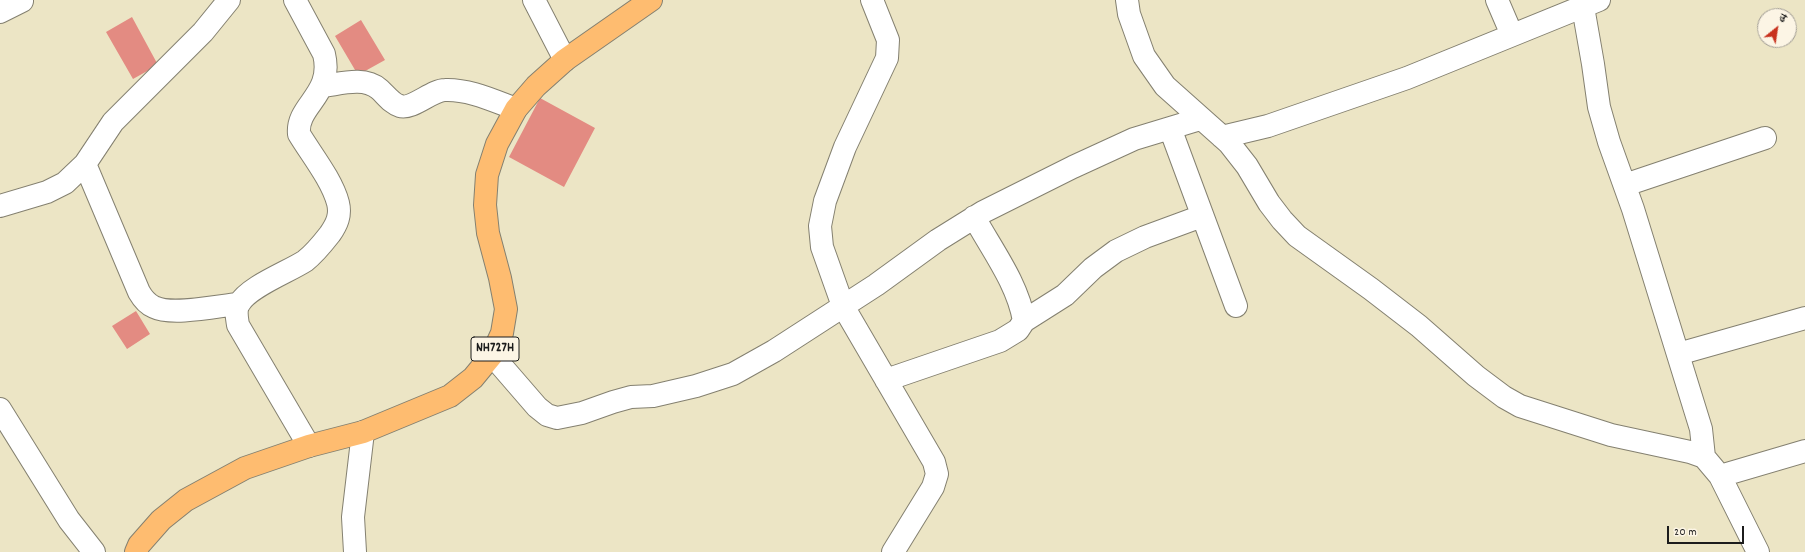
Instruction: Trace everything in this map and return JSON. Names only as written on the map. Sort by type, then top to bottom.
[{"type":"highway","name":"NH727H","points":[[136,552],[139,545],[161,520],[186,500],[245,468],[308,446],[363,432],[450,396],[473,378],[492,355],[502,333],[506,309],[500,278],[488,233],[485,205],[487,176],[498,144],[516,109],[536,86],[565,60],[651,0]]},
{"type":"street","points":[[0,206],[53,189],[65,183],[85,164],[113,122],[203,32],[229,0]]},
{"type":"street","points":[[294,0],[324,54],[326,71],[323,86],[302,117],[298,126],[299,134],[329,183],[338,203],[339,215],[336,225],[322,244],[306,260],[252,291],[238,304],[236,313],[238,324],[308,446]]},
{"type":"street","points":[[534,0],[565,60]]},
{"type":"street","points":[[872,0],[888,40],[887,58],[846,147],[825,201],[820,226],[822,247],[843,306],[934,462],[937,474],[933,487],[894,552]]},
{"type":"street","points":[[1127,0],[1129,14],[1144,56],[1165,86],[1200,119],[1222,137],[1247,166],[1269,203],[1297,236],[1371,289],[1419,326],[1476,376],[1504,397],[1520,406],[1611,435],[1690,452],[1704,457],[1720,476],[1758,552]]},
{"type":"street","points":[[1497,0],[1512,35]]},
{"type":"street","points":[[0,12],[22,1]]},
{"type":"street","points":[[1222,137],[1268,126],[1407,78],[1591,3],[1593,64],[1599,107],[1625,185],[1701,429],[1704,457]]},
{"type":"street","points":[[323,86],[358,82],[367,83],[377,87],[395,103],[400,106],[407,107],[444,89],[454,90],[466,92],[516,109]]},
{"type":"street","points":[[492,355],[537,407],[547,415],[557,418],[582,413],[613,402],[653,396],[696,386],[733,374],[774,351],[974,217],[1134,139],[1200,119]]},
{"type":"street","points":[[1170,128],[1236,306]]},
{"type":"street","points":[[1625,185],[1765,138]]},
{"type":"street","points":[[85,164],[139,292],[146,302],[155,308],[168,311],[238,304]]},
{"type":"street","points":[[886,380],[1000,341],[1018,330],[1024,321],[1065,295],[1093,268],[1116,251],[1145,237],[1202,216]]},
{"type":"street","points":[[974,217],[1010,282],[1022,307],[1024,321]]},
{"type":"street","points":[[1678,354],[1805,318]]},
{"type":"street","points":[[0,409],[69,520],[94,552]]},
{"type":"street","points":[[355,552],[353,517],[363,432]]},
{"type":"street","points":[[1720,476],[1805,451]]},
{"type":"building","points":[[132,17],[158,65],[133,79],[106,32]]},
{"type":"building","points":[[361,20],[385,60],[358,75],[335,36]]},
{"type":"building","points":[[540,98],[595,128],[564,187],[509,157]]},
{"type":"building","points":[[136,311],[150,334],[127,349],[112,326]]}]
